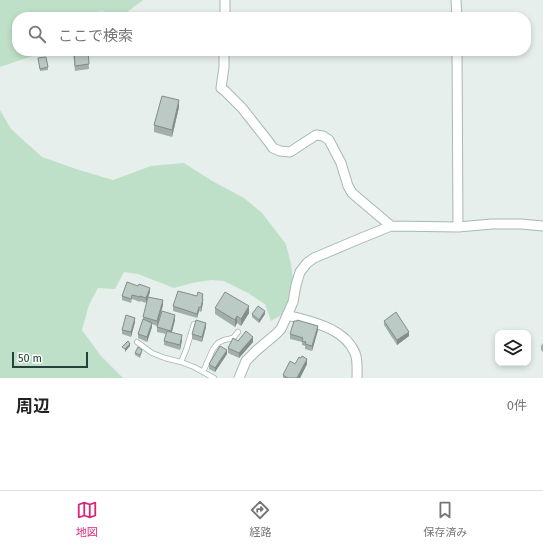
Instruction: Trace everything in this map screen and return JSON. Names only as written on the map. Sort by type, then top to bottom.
[{"type":"street","points":[[225,0],[225,12]]},
{"type":"street","points":[[456,0],[457,12]]},
{"type":"street","points":[[224,56],[221,88],[226,91],[242,108],[273,148],[280,151],[290,152],[316,135],[323,136],[329,140],[341,162],[348,186],[352,193],[391,226]]},
{"type":"street","points":[[457,56],[458,227]]},
{"type":"street","points":[[239,378],[246,361],[282,329],[293,302],[300,272],[307,263],[314,258],[358,238],[391,226],[458,227],[473,225],[520,224],[543,226]]},
{"type":"street","points":[[287,315],[330,329],[342,336],[349,343],[356,354],[357,378]]},
{"type":"lane","points":[[181,362],[194,324]]},
{"type":"lane","points":[[203,372],[213,349],[218,343],[233,338],[238,332]]},
{"type":"lane","points":[[137,342],[152,353],[194,367],[214,378]]},
{"type":"green space","points":[[0,0],[143,0],[127,12],[12,12],[12,56],[32,56],[0,67]]},
{"type":"green space","points":[[0,110],[11,129],[42,157],[113,180],[151,166],[184,163],[214,182],[244,198],[262,213],[286,244],[293,280],[290,300],[285,313],[271,321],[265,304],[248,293],[224,281],[211,280],[174,288],[138,274],[124,272],[115,289],[98,288],[89,305],[82,330],[101,356],[123,378],[0,378]]},
{"type":"building","points":[[74,56],[88,56],[89,64],[75,66]]},
{"type":"building","points":[[46,57],[48,67],[40,69],[38,58]]},
{"type":"building","points":[[162,96],[179,100],[172,130],[154,125]]},
{"type":"building","points":[[127,282],[150,288],[146,298],[132,295],[131,299],[122,296]]},
{"type":"building","points":[[178,291],[197,296],[198,292],[203,294],[201,307],[199,307],[197,314],[173,306]]},
{"type":"building","points":[[225,292],[249,306],[241,319],[237,316],[235,320],[215,308]]},
{"type":"building","points":[[148,297],[163,300],[157,321],[143,317]]},
{"type":"building","points":[[258,306],[265,311],[259,320],[252,314]]},
{"type":"building","points":[[162,311],[175,315],[171,331],[157,327]]},
{"type":"building","points":[[396,312],[409,332],[397,340],[384,321]]},
{"type":"building","points":[[126,315],[135,318],[131,332],[122,330]]},
{"type":"building","points":[[143,319],[152,323],[147,337],[138,334]]},
{"type":"building","points":[[196,320],[206,323],[202,337],[192,334]]},
{"type":"building","points":[[297,320],[318,326],[312,346],[305,344],[306,342],[302,341],[303,338],[290,334],[294,321]]},
{"type":"building","points":[[167,331],[182,335],[180,345],[164,341]]},
{"type":"building","points":[[246,331],[253,337],[239,353],[228,348],[233,338],[238,341]]},
{"type":"building","points":[[128,341],[130,344],[125,349],[122,347]]},
{"type":"building","points":[[220,346],[227,350],[215,368],[209,364]]},
{"type":"building","points":[[138,347],[142,350],[140,355],[135,353]]},
{"type":"building","points":[[302,356],[307,359],[297,378],[288,378],[283,375],[290,361],[295,364],[299,357],[301,358]]}]
